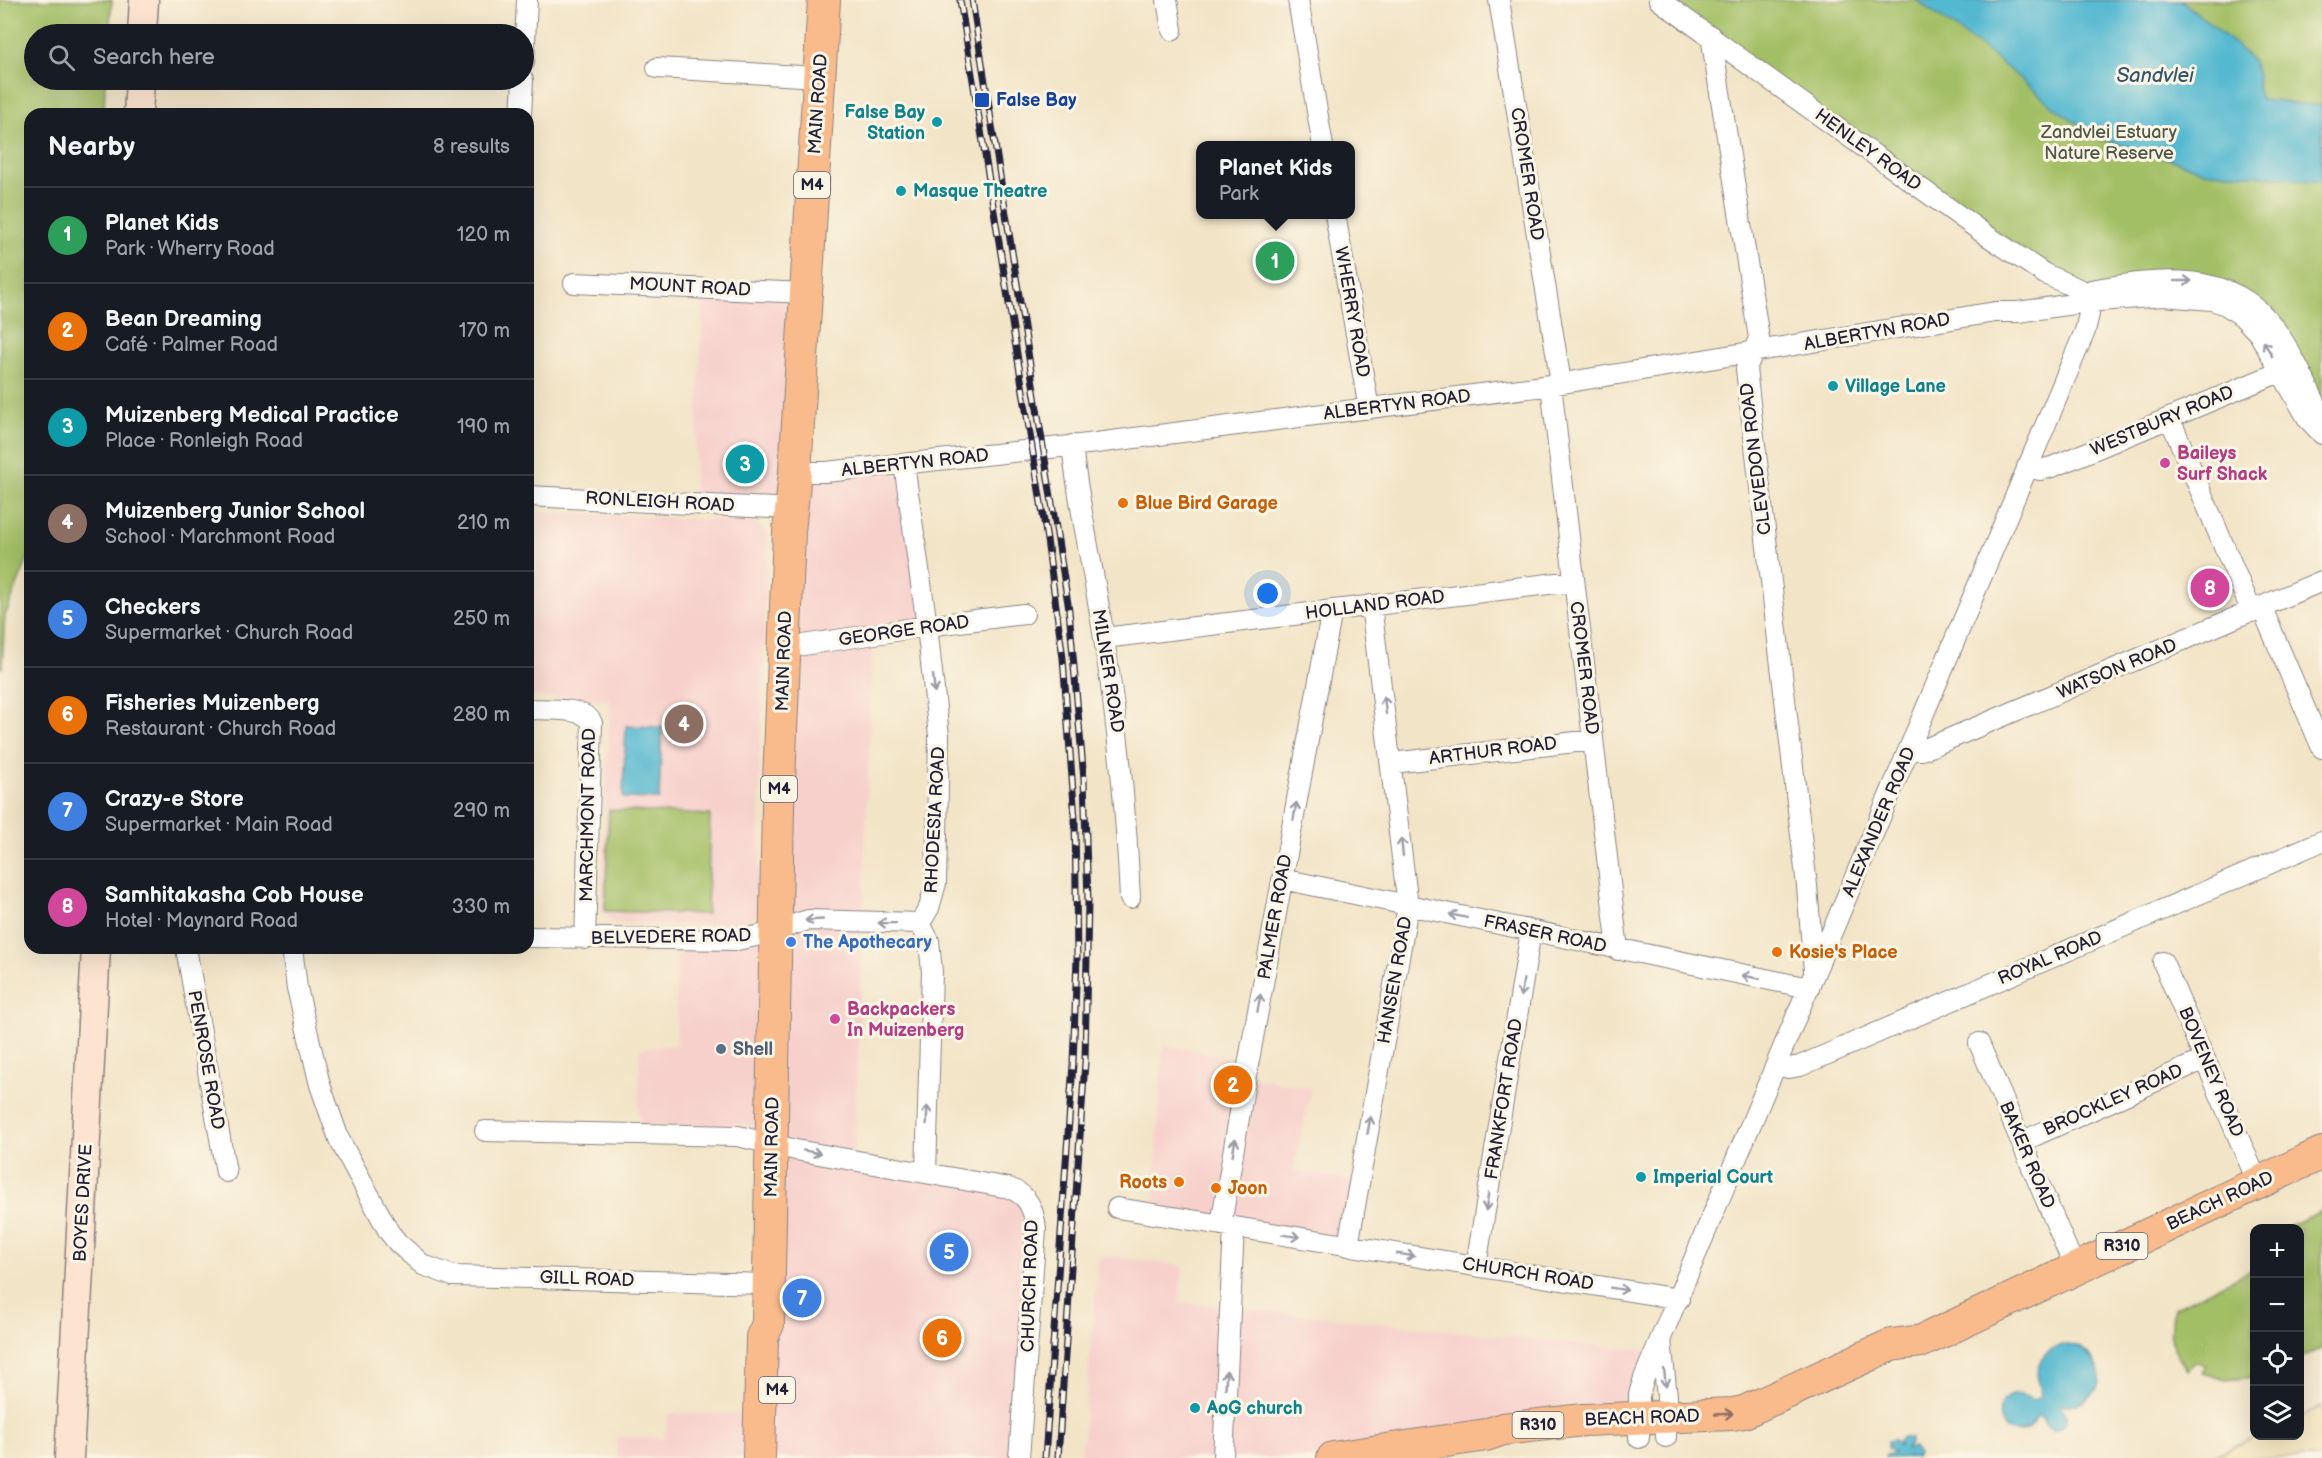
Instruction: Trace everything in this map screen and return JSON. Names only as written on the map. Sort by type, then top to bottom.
[{"type":"main road","points":[[143,24],[144,0]]},
{"type":"main road","name":"MAIN ROAD","points":[[759,1458],[762,1337],[768,1324],[775,930],[789,532],[795,472],[824,0]]},
{"type":"main road","points":[[138,108],[139,90]]},
{"type":"main road","name":"BOYES DRIVE","points":[[69,1458],[96,954]]},
{"type":"main road","name":"BEACH ROAD","points":[[1333,1458],[1486,1435],[1503,1429],[1584,1420],[1734,1434],[1770,1424],[1900,1362],[1922,1341],[2322,1153]]},
{"type":"main road","name":"MAIN ROAD","points":[[768,1324],[777,1336],[777,1458]]},
{"type":"street","points":[[526,24],[527,0]]},
{"type":"street","points":[[1167,0],[1172,30]]},
{"type":"street","points":[[1298,0],[1322,141]]},
{"type":"street","name":"CROMER ROAD","points":[[1499,0],[1556,384],[1573,581],[1618,950]]},
{"type":"street","name":"HENLEY ROAD","points":[[1659,0],[1986,235],[2085,297]]},
{"type":"street","name":"CLEVEDON ROAD","points":[[1711,36],[1759,338],[1746,369],[1807,886],[1811,981]]},
{"type":"street","points":[[657,68],[820,77]]},
{"type":"street","points":[[521,108],[522,90]]},
{"type":"street","name":"WHERRY ROAD","points":[[1336,219],[1369,409]]},
{"type":"street","name":"ALBERTYN ROAD","points":[[795,472],[826,472],[1072,445],[1556,384],[1995,312],[2016,303],[2085,297],[2104,288],[2129,284],[2198,281],[2227,290],[2258,309],[2275,329],[2288,368]]},
{"type":"street","name":"MOUNT ROAD","points":[[574,282],[806,293]]},
{"type":"street","points":[[2085,297],[2163,296],[2212,300],[2226,305],[2242,316],[2288,368],[2321,414],[2322,420]]},
{"type":"street","name":"ALEXANDER ROAD","points":[[1652,1427],[1639,1394],[2085,331],[2089,314],[2085,297]]},
{"type":"street","points":[[2288,368],[2308,420],[2322,434]]},
{"type":"street","name":"WESTBURY ROAD","points":[[2027,467],[2040,470],[2052,467],[2288,368]]},
{"type":"street","points":[[2170,418],[2322,748]]},
{"type":"street","name":"MILNER ROAD","points":[[1072,445],[1104,638],[1120,752],[1126,812],[1130,898]]},
{"type":"street","name":"RHODESIA ROAD","points":[[904,464],[927,626],[939,736],[936,883],[930,908],[920,923]]},
{"type":"street","name":"RONLEIGH ROAD","points":[[534,496],[792,509]]},
{"type":"street","name":"HOLLAND ROAD","points":[[1104,638],[1573,581]]},
{"type":"street","name":"WATSON ROAD","points":[[1910,748],[1921,750],[1930,747],[2322,581]]},
{"type":"street","name":"HANSEN ROAD","points":[[1348,1246],[1408,906],[1371,606]]},
{"type":"street","name":"PALMER ROAD","points":[[1223,1458],[1227,1226],[1282,879],[1332,610]]},
{"type":"street","name":"GEORGE ROAD","points":[[784,648],[1024,614]]},
{"type":"street","name":"MARCHMONT ROAD","points":[[534,709],[580,712],[590,718],[592,723],[585,939]]},
{"type":"street","name":"ARTHUR ROAD","points":[[1392,763],[1593,740]]},
{"type":"street","name":"ROYAL ROAD","points":[[1777,1065],[1789,1068],[1800,1066],[2322,841]]},
{"type":"street","name":"FRASER ROAD","points":[[1282,879],[1618,950],[1811,981]]},
{"type":"street","name":"CLEVEDON ROAD","points":[[1807,886],[1827,942]]},
{"type":"street","points":[[1816,906],[1841,911]]},
{"type":"street","name":"BELVEDERE ROAD","points":[[534,937],[737,940],[761,936],[799,922],[820,920],[920,923]]},
{"type":"street","points":[[920,923],[932,952],[926,1173]]},
{"type":"street","name":"FRANKFORT ROAD","points":[[1476,1266],[1532,931]]},
{"type":"street","name":"PENROSE ROAD","points":[[187,954],[226,1172]]},
{"type":"street","name":"GILL ROAD","points":[[293,954],[297,988],[327,1108],[352,1165],[389,1232],[410,1255],[423,1264],[453,1276],[769,1284]]},
{"type":"street","name":"BOVENEY ROAD","points":[[2163,962],[2258,1183]]},
{"type":"street","name":"BAKER ROAD","points":[[1979,1043],[2075,1268]]},
{"type":"street","name":"BROCKLEY ROAD","points":[[2021,1142],[2205,1059]]},
{"type":"street","name":"CHURCH ROAD","points":[[485,1131],[738,1136],[1015,1190],[1026,1198],[1033,1211],[1036,1229],[1020,1458]]},
{"type":"street","name":"CHURCH ROAD","points":[[1117,1208],[1679,1299]]},
{"type":"street","name":"ALEXANDER ROAD","points":[[1652,1427],[1667,1397],[1661,1340]]},
{"type":"shaded area","points":[[704,288],[805,293],[795,472],[904,464],[927,626],[873,635],[854,1159],[1029,1202],[1019,1458],[617,1458],[616,1437],[664,1439],[669,1414],[761,1413],[772,1126],[638,1125],[640,1049],[676,1045],[677,938],[761,935],[792,509],[693,504]]},
{"type":"shaded area","points":[[534,511],[757,522],[769,537],[760,736],[759,912],[745,925],[614,923],[601,912],[610,700],[534,696]]},
{"type":"shaded area","points":[[1163,1045],[1248,1061],[1246,1076],[1311,1088],[1293,1170],[1359,1182],[1348,1246],[1153,1214]]},
{"type":"shaded area","points":[[1099,1255],[1183,1266],[1179,1302],[1655,1352],[1639,1418],[1333,1458],[1081,1458]]},
{"type":"green space","points":[[0,0],[112,0],[110,24],[24,24],[24,90],[105,90],[104,108],[24,108],[24,568],[5,616],[2,668],[0,667]]},
{"type":"green space","name":"Zandvlei Estuary Nature Reserve","points":[[1659,0],[2322,0],[2322,420],[2258,309],[2083,291]]},
{"type":"green space","points":[[609,810],[710,815],[707,914],[605,911]]},
{"type":"green space","points":[[2322,1211],[2322,1348],[2304,1356],[2304,1224],[2294,1224]]},
{"type":"green space","points":[[2250,1271],[2250,1377],[2226,1380],[2202,1373],[2206,1366],[2194,1362],[2187,1370],[2177,1355],[2172,1341],[2171,1327],[2174,1308]]},
{"type":"sand","points":[[2322,1406],[2322,1458],[2209,1458],[2250,1440],[2304,1440],[2304,1415]]},
{"type":"water","name":"Sandvlei","points":[[1916,0],[2181,0],[2253,62],[2258,75],[2257,88],[2261,100],[2322,106],[2322,182],[2204,172],[2185,164],[2098,138],[2050,104],[1992,55]]},
{"type":"water","points":[[626,726],[662,727],[659,799],[623,798]]},
{"type":"water","points":[[2068,1344],[2088,1353],[2098,1369],[2097,1387],[2092,1395],[2079,1403],[2059,1405],[2066,1415],[2060,1429],[2052,1430],[2045,1424],[2043,1418],[2038,1416],[2025,1430],[2014,1432],[2005,1429],[2001,1421],[2002,1403],[2008,1396],[2018,1395],[2032,1400],[2039,1398],[2041,1391],[2037,1373],[2038,1366],[2050,1351]]},
{"type":"water","points":[[1903,1437],[1910,1439],[1905,1449],[1914,1448],[1918,1454],[1916,1457],[1885,1458],[1886,1455],[1894,1452],[1887,1448],[1887,1441],[1894,1440],[1899,1446],[1899,1441]]},
{"type":"railway","points":[[960,0],[1047,540],[1063,658],[1075,818],[1077,958],[1073,1064],[1045,1458]]},
{"type":"railway","points":[[972,0],[1069,610],[1084,780],[1088,901],[1085,1062],[1058,1458]]},
{"type":"place","name":"False Bay","points":[[982,100]]},
{"type":"place","name":"False Bay Station","points":[[937,122]]},
{"type":"place","name":"Masque Theatre","points":[[901,191]]},
{"type":"place","name":"Planet Kids","points":[[1275,261]]},
{"type":"place","name":"Village Lane","points":[[1833,386]]},
{"type":"place","name":"Baileys Surf Shack","points":[[2165,463]]},
{"type":"place","name":"Muizenberg Medical Practice","points":[[745,464]]},
{"type":"place","name":"Blue Bird Garage","points":[[1123,503]]},
{"type":"place","name":"Samhitakasha Cob House","points":[[2210,588]]},
{"type":"place","name":"Muizenberg Junior School","points":[[684,724]]},
{"type":"place","name":"The Apothecary","points":[[791,942]]},
{"type":"place","name":"Kosie's Place","points":[[1777,952]]},
{"type":"place","name":"Backpackers In Muizenberg","points":[[835,1019]]},
{"type":"place","name":"Shell","points":[[721,1049]]},
{"type":"place","name":"Bean Dreaming","points":[[1233,1085]]},
{"type":"place","name":"Imperial Court","points":[[1641,1177]]},
{"type":"place","name":"Roots","points":[[1179,1182]]},
{"type":"place","name":"Joon","points":[[1216,1188]]},
{"type":"place","name":"Checkers","points":[[949,1252]]},
{"type":"place","name":"Crazy-e Store","points":[[802,1298]]},
{"type":"place","name":"Fisheries Muizenberg","points":[[942,1338]]},
{"type":"place","name":"AoG church","points":[[1195,1408]]}]
